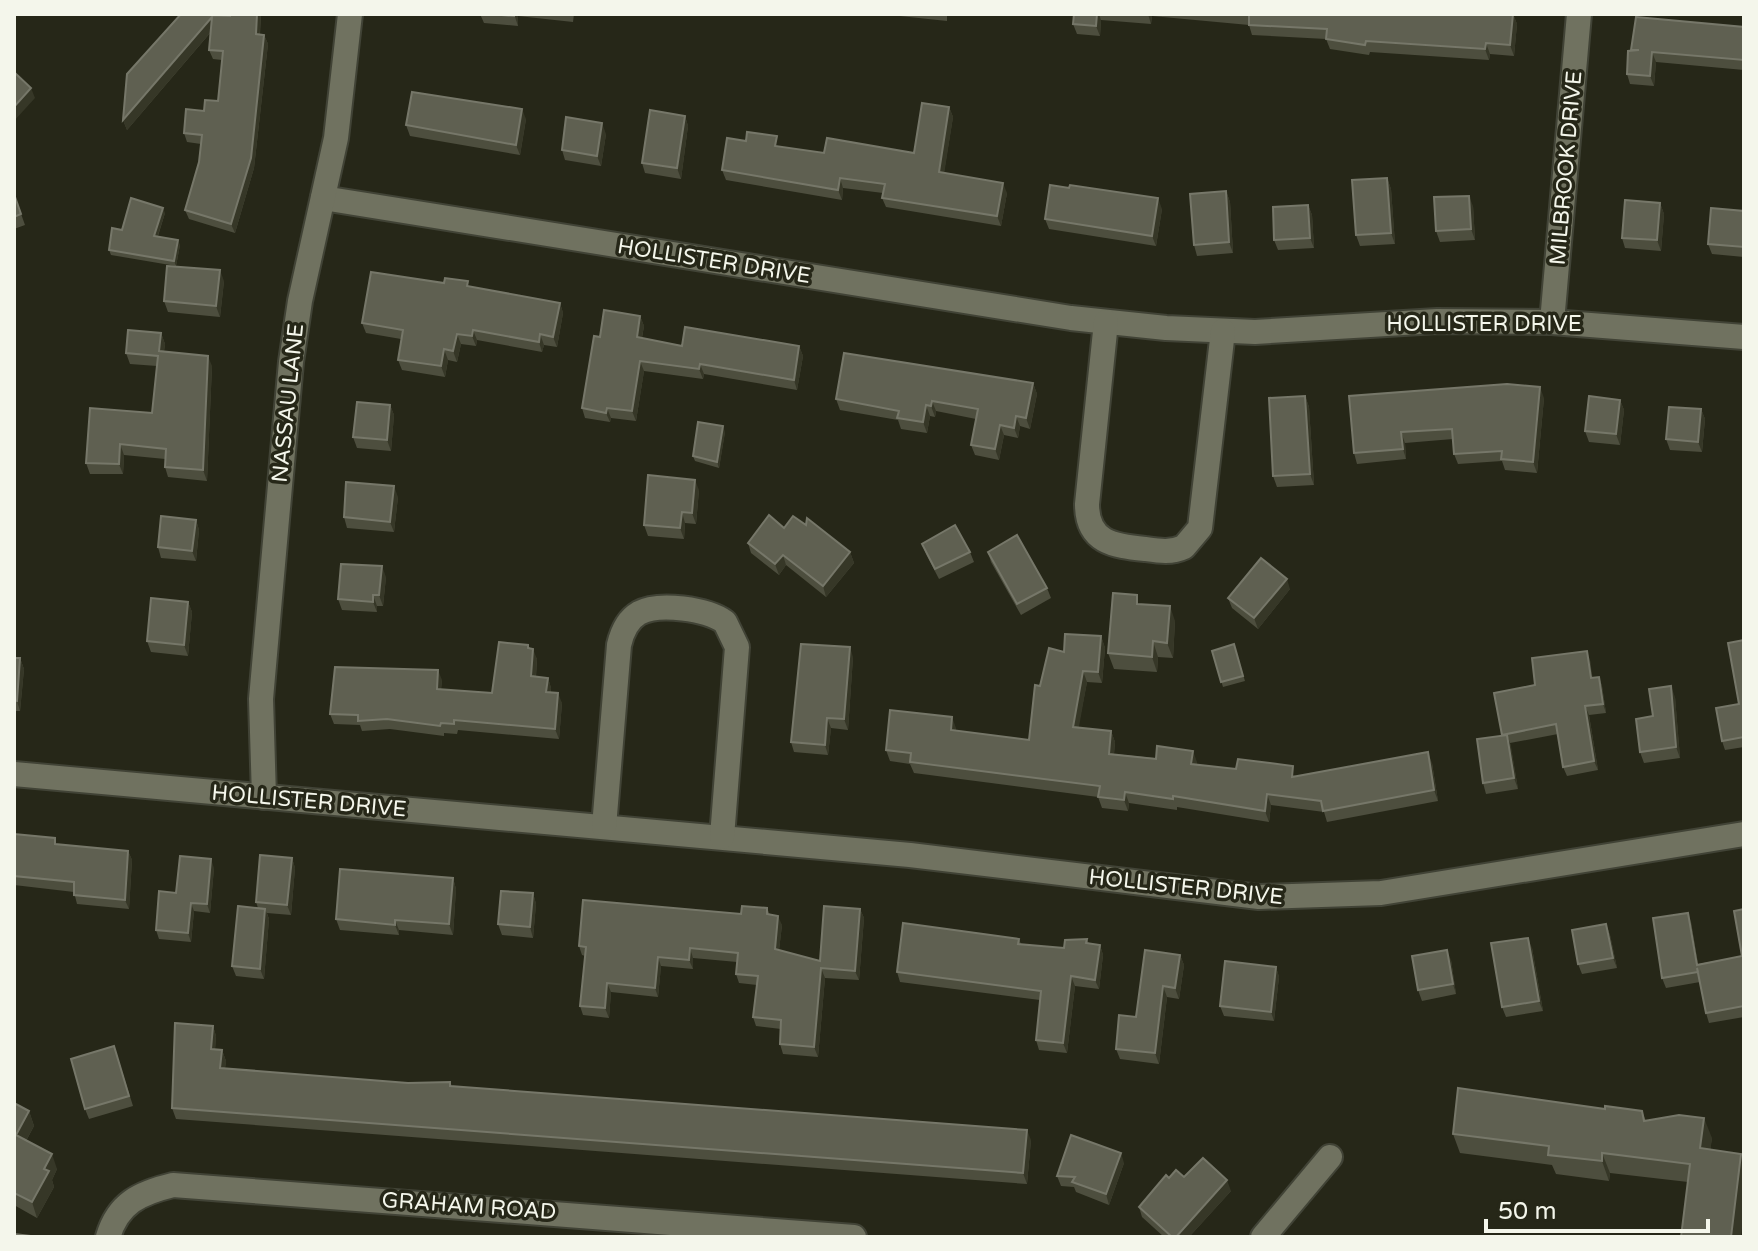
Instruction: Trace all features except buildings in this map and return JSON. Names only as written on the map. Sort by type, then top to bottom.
[{"type":"street","name":"NASSAU LANE","points":[[264,797],[261,699],[291,362],[300,301],[340,112],[350,14]]},
{"type":"street","name":"MILBROOK DRIVE","points":[[1552,322],[1579,14]]},
{"type":"street","name":"HOLLISTER DRIVE","points":[[323,198],[1106,322],[1223,331],[1437,321],[1552,322],[1744,337]]},
{"type":"street","points":[[1106,322],[1087,504],[1088,522],[1106,543],[1161,551],[1188,545],[1200,528],[1223,331]]},
{"type":"street","points":[[604,827],[623,630],[634,616],[651,609],[703,613],[725,622],[737,647],[722,837]]},
{"type":"street","name":"HOLLISTER DRIVE","points":[[14,774],[910,855],[1224,895],[1292,898],[1381,893],[1744,834]]},
{"type":"street","points":[[1263,1237],[1330,1157]]},
{"type":"street","name":"GRAHAM ROAD","points":[[108,1237],[114,1217],[139,1194],[173,1185],[854,1237]]}]
